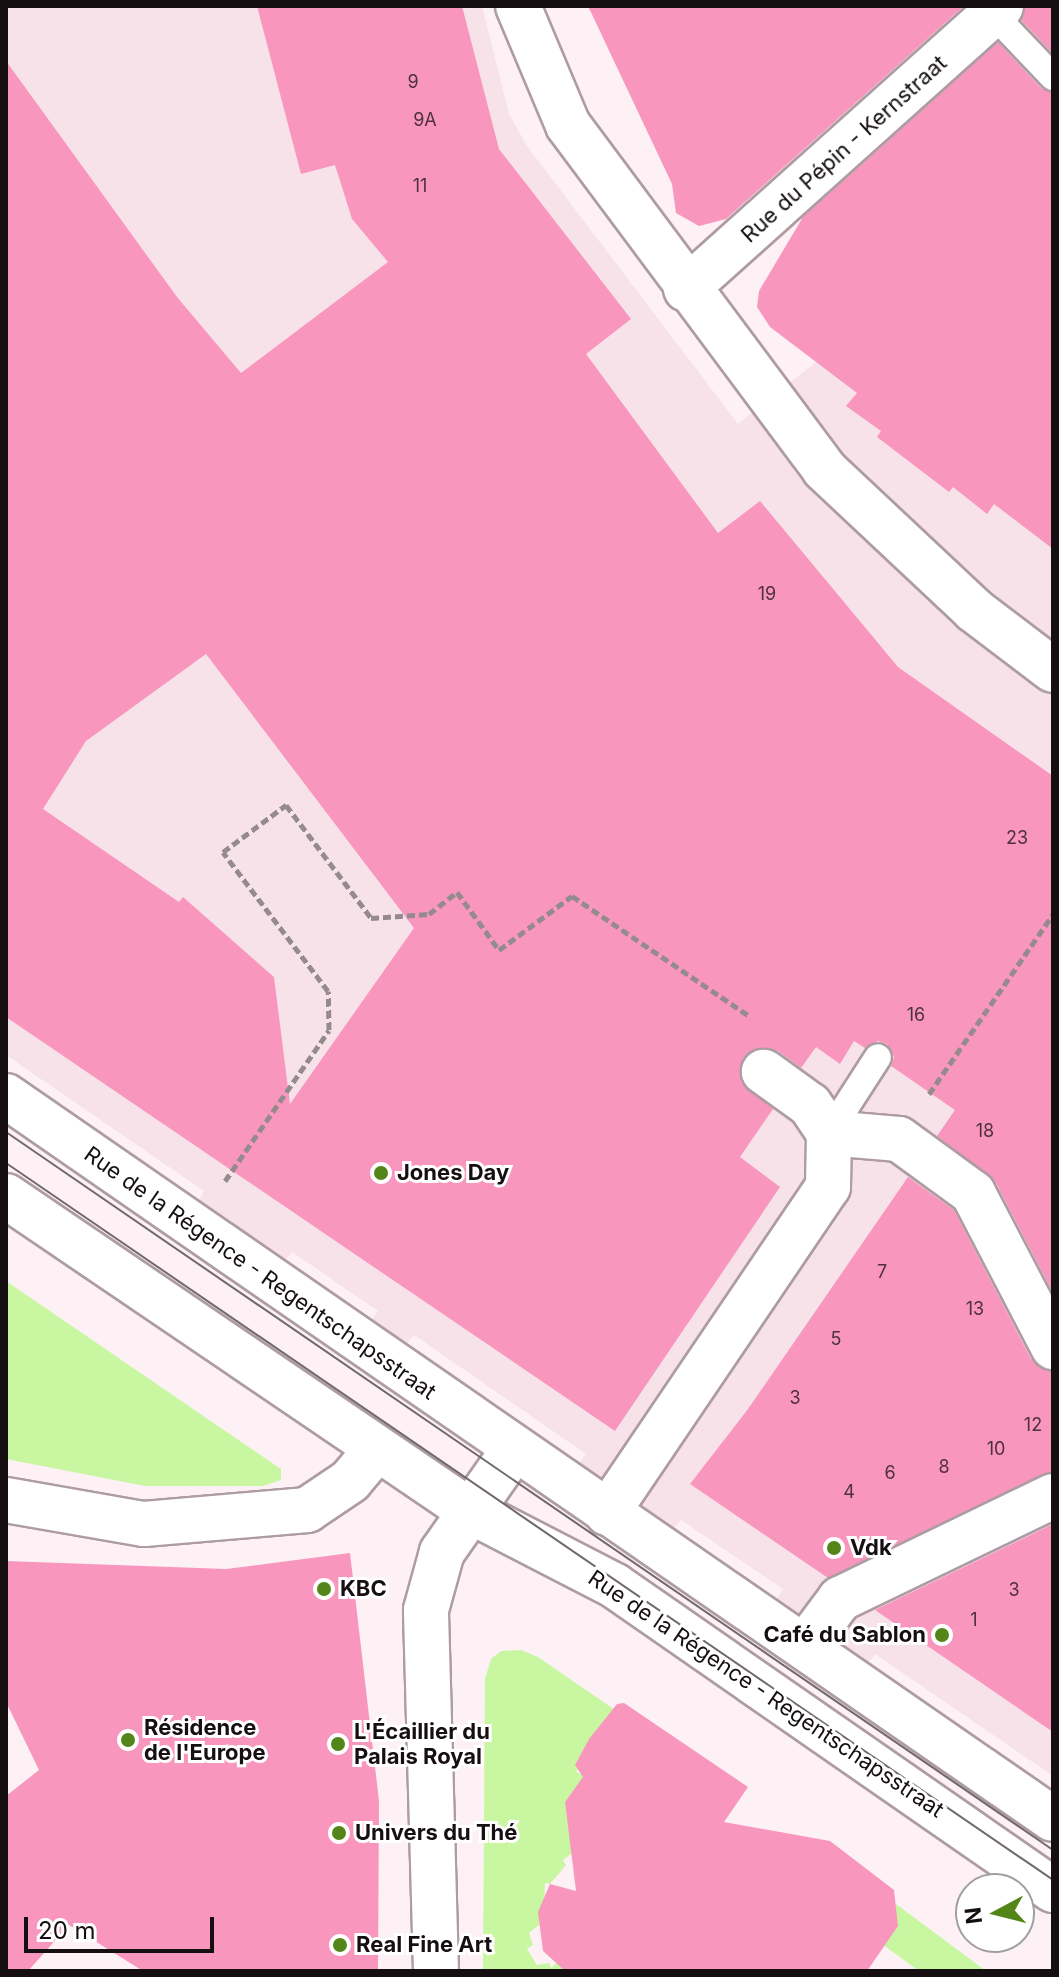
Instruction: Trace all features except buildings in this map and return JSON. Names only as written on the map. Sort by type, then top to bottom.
[{"type":"street","points":[[518,6],[568,125],[686,289],[824,469],[974,610],[1053,670]]},
{"type":"street","name":"Rue du Pépin - Kernstraat","points":[[686,289],[997,10]]},
{"type":"street","points":[[607,1513],[828,1187],[829,1133],[810,1105],[764,1072]]},
{"type":"street","name":"Rue de la Régence - Regentschapsstraat","points":[[6,1096],[1053,1819]]},
{"type":"street","points":[[829,1133],[899,1139],[973,1193],[1045,1330]]},
{"type":"street","name":"Rue de la Régence - Regentschapsstraat","points":[[6,1196],[470,1511],[615,1586],[1053,1890]]},
{"type":"street","points":[[6,1500],[144,1524],[307,1510],[350,1481],[377,1449]]},
{"type":"street","points":[[436,1971],[426,1610],[442,1552],[514,1449]]},
{"type":"street","points":[[805,1646],[840,1599],[1053,1496]]},
{"type":"lane","points":[[997,10],[1053,77]]},
{"type":"lane","points":[[829,1133],[878,1057]]},
{"type":"path","points":[[220,1188],[329,1030],[328,991],[223,852],[286,805],[371,918],[429,914],[457,892],[499,950],[572,896],[757,1022]]},
{"type":"path","points":[[926,1099],[1053,914]]},
{"type":"shaded area","points":[[6,6],[482,6],[509,114],[527,146],[738,424],[973,237],[1053,306],[1053,1776],[875,1654],[864,1669],[843,1648],[846,1624],[803,1619],[773,1606],[783,1589],[681,1520],[669,1535],[574,1470],[586,1454],[414,1335],[401,1350],[367,1327],[378,1311],[292,1252],[279,1266],[195,1208],[204,1191],[6,1055]]},
{"type":"green space","points":[[6,1281],[281,1469],[281,1480],[263,1486],[145,1486],[6,1459]]},
{"type":"green space","points":[[521,1650],[538,1657],[618,1712],[576,1772],[597,1780],[574,1790],[565,1802],[567,1817],[578,1826],[575,1858],[571,1854],[563,1860],[566,1865],[550,1884],[545,1883],[544,1921],[529,1933],[533,1945],[527,1949],[537,1965],[549,1963],[551,1968],[556,1963],[586,1971],[483,1971],[485,1679],[491,1659],[501,1651]]},
{"type":"green space","points":[[896,1904],[955,1948],[955,1953],[962,1953],[986,1971],[919,1971],[871,1936],[890,1937],[897,1927],[886,1918]]},
{"type":"tram line","points":[[6,1132],[1053,1850]]},
{"type":"tram line","points":[[6,1163],[1053,1880]]},
{"type":"place","name":"Jones Day","points":[[381,1173]]},
{"type":"place","name":"Vdk","points":[[834,1548]]},
{"type":"place","name":"KBC","points":[[324,1589]]},
{"type":"place","name":"Café du Sablon","points":[[942,1635]]},
{"type":"place","name":"Résidence de l'Europe","points":[[128,1740]]},
{"type":"place","name":"L'Écaillier du Palais Royal","points":[[338,1744]]},
{"type":"place","name":"Univers du Thé","points":[[339,1833]]},
{"type":"place","name":"Real Fine Art","points":[[340,1945]]}]
